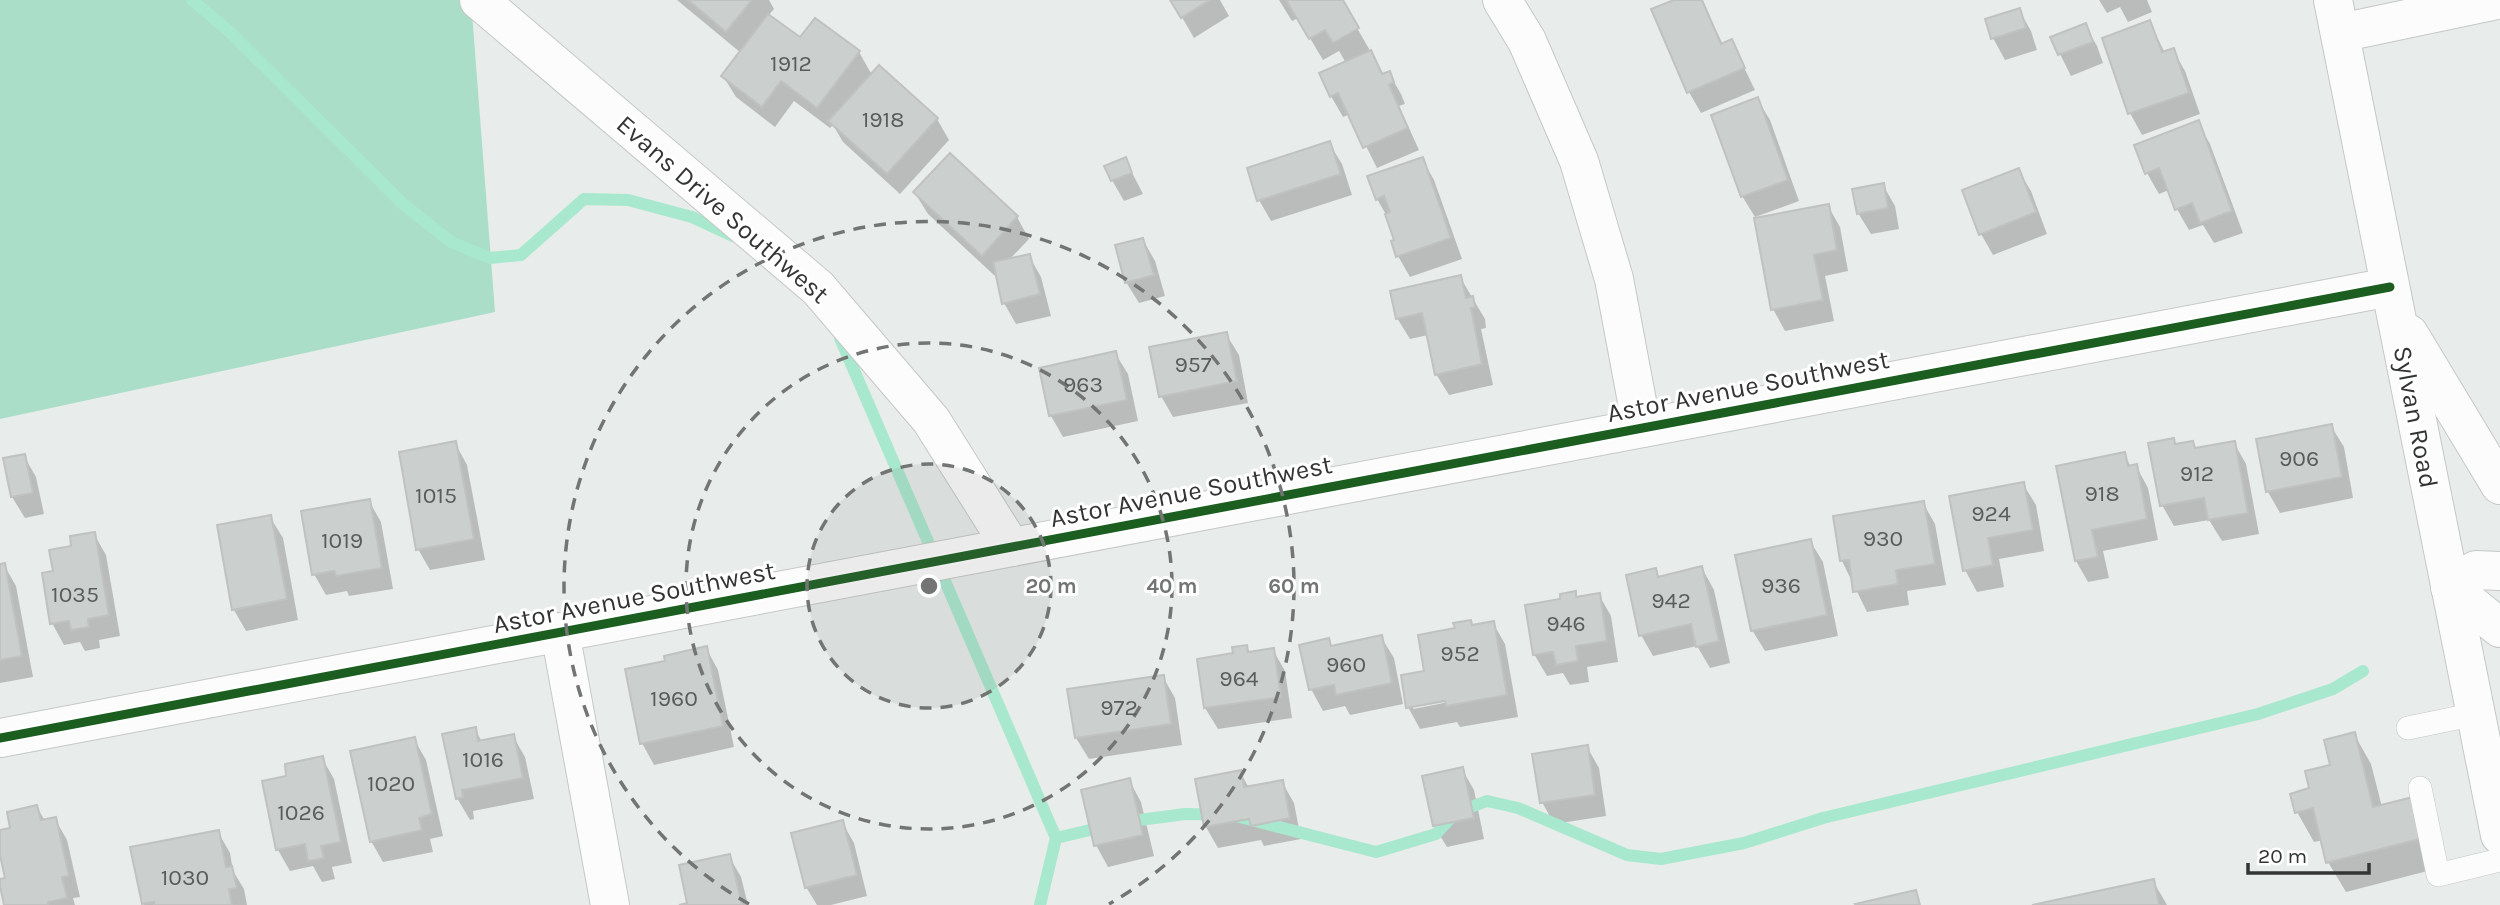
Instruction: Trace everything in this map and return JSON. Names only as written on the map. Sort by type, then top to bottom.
[{"type":"street","name":"Evans Drive Southwest","points":[[479,0],[818,288],[931,420],[1012,547]]},
{"type":"street","points":[[1502,0],[1527,41],[1579,161],[1614,279],[1642,428]]},
{"type":"street","points":[[2336,16],[2497,0]]},
{"type":"street","name":"Sylvan Road","points":[[2336,16],[2476,714],[2494,764],[2500,835]]},
{"type":"street","name":"Astor Avenue Southwest","points":[[0,738],[1642,428],[2392,298]]},
{"type":"street","points":[[2392,298],[2500,485]]},
{"type":"street","points":[[2500,571],[2476,570],[2450,587],[2500,628]]},
{"type":"street","points":[[560,632],[610,905]]},
{"type":"lane","points":[[2408,728],[2476,714]]},
{"type":"lane","points":[[2420,788],[2438,875],[2500,860]]},
{"type":"green space","points":[[0,0],[471,0],[495,312],[0,419]]},
{"type":"building","points":[[688,0],[752,0],[726,32]]},
{"type":"building","points":[[1170,0],[1210,0],[1181,18]]},
{"type":"building","points":[[1286,0],[1343,0],[1359,28],[1333,43],[1325,30],[1309,39]]},
{"type":"building","points":[[1674,0],[1702,0],[1721,44],[1732,39],[1745,68],[1687,93],[1651,9]]},
{"type":"building","points":[[2020,8],[2026,28],[1991,39],[1985,19]]},
{"type":"building","points":[[768,14],[800,37],[815,18],[860,51],[817,108],[781,81],[762,107],[721,76]]},
{"type":"building","points":[[2150,20],[2162,52],[2174,48],[2189,93],[2128,114],[2102,38]]},
{"type":"building","points":[[2086,23],[2093,42],[2058,55],[2050,37]]},
{"type":"building","points":[[1371,50],[1382,74],[1390,71],[1394,82],[1389,85],[1408,128],[1363,148],[1338,93],[1330,97],[1319,73]]},
{"type":"building","points":[[879,65],[938,118],[887,174],[828,121]]},
{"type":"building","points":[[1758,97],[1788,180],[1741,197],[1711,115]]},
{"type":"building","points":[[2199,120],[2232,211],[2200,223],[2192,203],[2175,210],[2159,168],[2145,174],[2134,145]]},
{"type":"building","points":[[1330,141],[1341,174],[1257,201],[1247,168]]},
{"type":"building","points":[[950,153],[1018,216],[982,256],[913,192]]},
{"type":"building","points":[[1126,157],[1132,173],[1111,181],[1104,166]]},
{"type":"building","points":[[1423,157],[1451,238],[1396,257],[1391,241],[1394,240],[1385,214],[1390,212],[1384,196],[1376,200],[1367,176]]},
{"type":"building","points":[[2019,168],[2036,212],[1979,235],[1962,190]]},
{"type":"building","points":[[1884,183],[1888,208],[1857,214],[1852,189]]},
{"type":"building","points":[[1829,204],[1837,250],[1814,255],[1823,300],[1771,310],[1754,218]]},
{"type":"building","points":[[1143,238],[1154,275],[1125,283],[1115,245]]},
{"type":"building","points":[[1030,254],[1040,294],[1002,304],[993,262]]},
{"type":"building","points":[[1461,275],[1466,298],[1473,296],[1475,307],[1471,308],[1482,364],[1435,375],[1422,313],[1396,319],[1390,291]]},
{"type":"building","points":[[1227,332],[1237,381],[1159,397],[1149,347]]},
{"type":"building","points":[[1116,351],[1127,400],[1049,416],[1039,368]]},
{"type":"building","points":[[2332,424],[2342,477],[2266,492],[2256,439]]},
{"type":"building","points":[[2174,438],[2175,444],[2193,441],[2195,448],[2235,441],[2248,513],[2208,520],[2204,498],[2160,506],[2148,443]]},
{"type":"building","points":[[456,441],[474,539],[416,550],[399,452]]},
{"type":"building","points":[[2125,452],[2128,466],[2137,464],[2147,519],[2092,530],[2098,557],[2075,561],[2056,466]]},
{"type":"building","points":[[25,454],[33,493],[11,497],[3,458]]},
{"type":"building","points":[[2024,482],[2033,530],[1988,538],[1993,565],[1963,571],[1949,496]]},
{"type":"building","points":[[370,499],[382,568],[336,576],[334,571],[312,575],[301,511]]},
{"type":"building","points":[[1924,501],[1935,564],[1896,570],[1898,584],[1853,592],[1849,560],[1840,561],[1833,516]]},
{"type":"building","points":[[271,515],[287,599],[232,610],[217,525]]},
{"type":"building","points":[[95,532],[109,615],[88,619],[89,627],[71,630],[69,621],[50,624],[42,573],[53,571],[49,550],[71,546],[70,536]]},
{"type":"building","points":[[1811,539],[1827,615],[1751,631],[1735,555]]},
{"type":"building","points":[[5,563],[22,656],[0,660],[0,564]]},
{"type":"building","points":[[1702,566],[1719,641],[1696,647],[1691,624],[1639,636],[1626,575],[1656,568],[1658,577]]},
{"type":"building","points":[[1576,591],[1576,597],[1600,593],[1607,641],[1576,646],[1578,661],[1556,665],[1553,652],[1533,655],[1525,605],[1560,599],[1560,594]]},
{"type":"building","points":[[1471,620],[1472,625],[1494,621],[1507,695],[1446,706],[1445,701],[1406,708],[1401,675],[1424,671],[1418,635],[1455,628],[1453,623]]},
{"type":"building","points":[[1382,635],[1392,683],[1336,695],[1334,685],[1309,690],[1299,645],[1329,638],[1331,646]]},
{"type":"building","points":[[1247,645],[1248,652],[1274,648],[1281,697],[1204,708],[1197,659],[1233,653],[1232,647]]},
{"type":"building","points":[[707,646],[723,726],[640,744],[625,669],[665,661],[664,656]]},
{"type":"building","points":[[1164,675],[1171,724],[1075,738],[1067,689]]},
{"type":"building","points":[[476,727],[478,741],[514,734],[523,778],[462,790],[463,797],[456,799],[442,734]]},
{"type":"building","points":[[2355,732],[2373,807],[2417,796],[2427,837],[2326,863],[2313,808],[2295,813],[2290,794],[2309,788],[2305,771],[2330,765],[2324,740]]},
{"type":"building","points":[[415,737],[432,814],[419,818],[422,830],[370,842],[350,751]]},
{"type":"building","points":[[1588,745],[1595,795],[1540,803],[1532,754]]},
{"type":"building","points":[[323,756],[341,842],[321,846],[324,858],[308,861],[305,844],[276,850],[262,781],[286,776],[285,764]]},
{"type":"building","points":[[1463,767],[1474,818],[1433,826],[1422,776]]},
{"type":"building","points":[[1241,770],[1244,787],[1283,780],[1290,818],[1251,826],[1249,819],[1204,827],[1195,779]]},
{"type":"building","points":[[1130,778],[1143,835],[1094,846],[1081,790]]},
{"type":"building","points":[[37,805],[41,820],[56,817],[69,876],[62,877],[67,898],[48,902],[48,905],[4,905],[0,886],[0,879],[5,878],[0,855],[0,830],[10,828],[7,812]]},
{"type":"building","points":[[843,820],[857,875],[805,888],[791,833]]},
{"type":"building","points":[[219,830],[226,867],[232,866],[237,888],[229,889],[232,905],[154,905],[154,902],[142,904],[130,847]]},
{"type":"building","points":[[730,854],[742,905],[679,905],[687,903],[679,865]]},
{"type":"building","points":[[2154,879],[2159,905],[2032,905]]},
{"type":"building","points":[[1916,890],[1920,905],[1855,904]]},
{"type":"waterway","points":[[192,0],[231,33],[403,204],[451,242],[490,258],[521,255],[584,199],[628,200],[692,217],[733,236]]},
{"type":"waterway","points":[[840,338],[1056,838],[1040,905]]},
{"type":"waterway","points":[[1125,822],[1185,814],[1232,815],[1376,852],[1436,834],[1455,813],[1487,801],[1518,808],[1627,855],[1661,859],[1744,843],[1823,818],[2258,714],[2333,689],[2363,671]]},
{"type":"waterway","points":[[1056,838],[1107,826]]},
{"type":"cycle path","points":[[0,738],[2390,287]]}]
